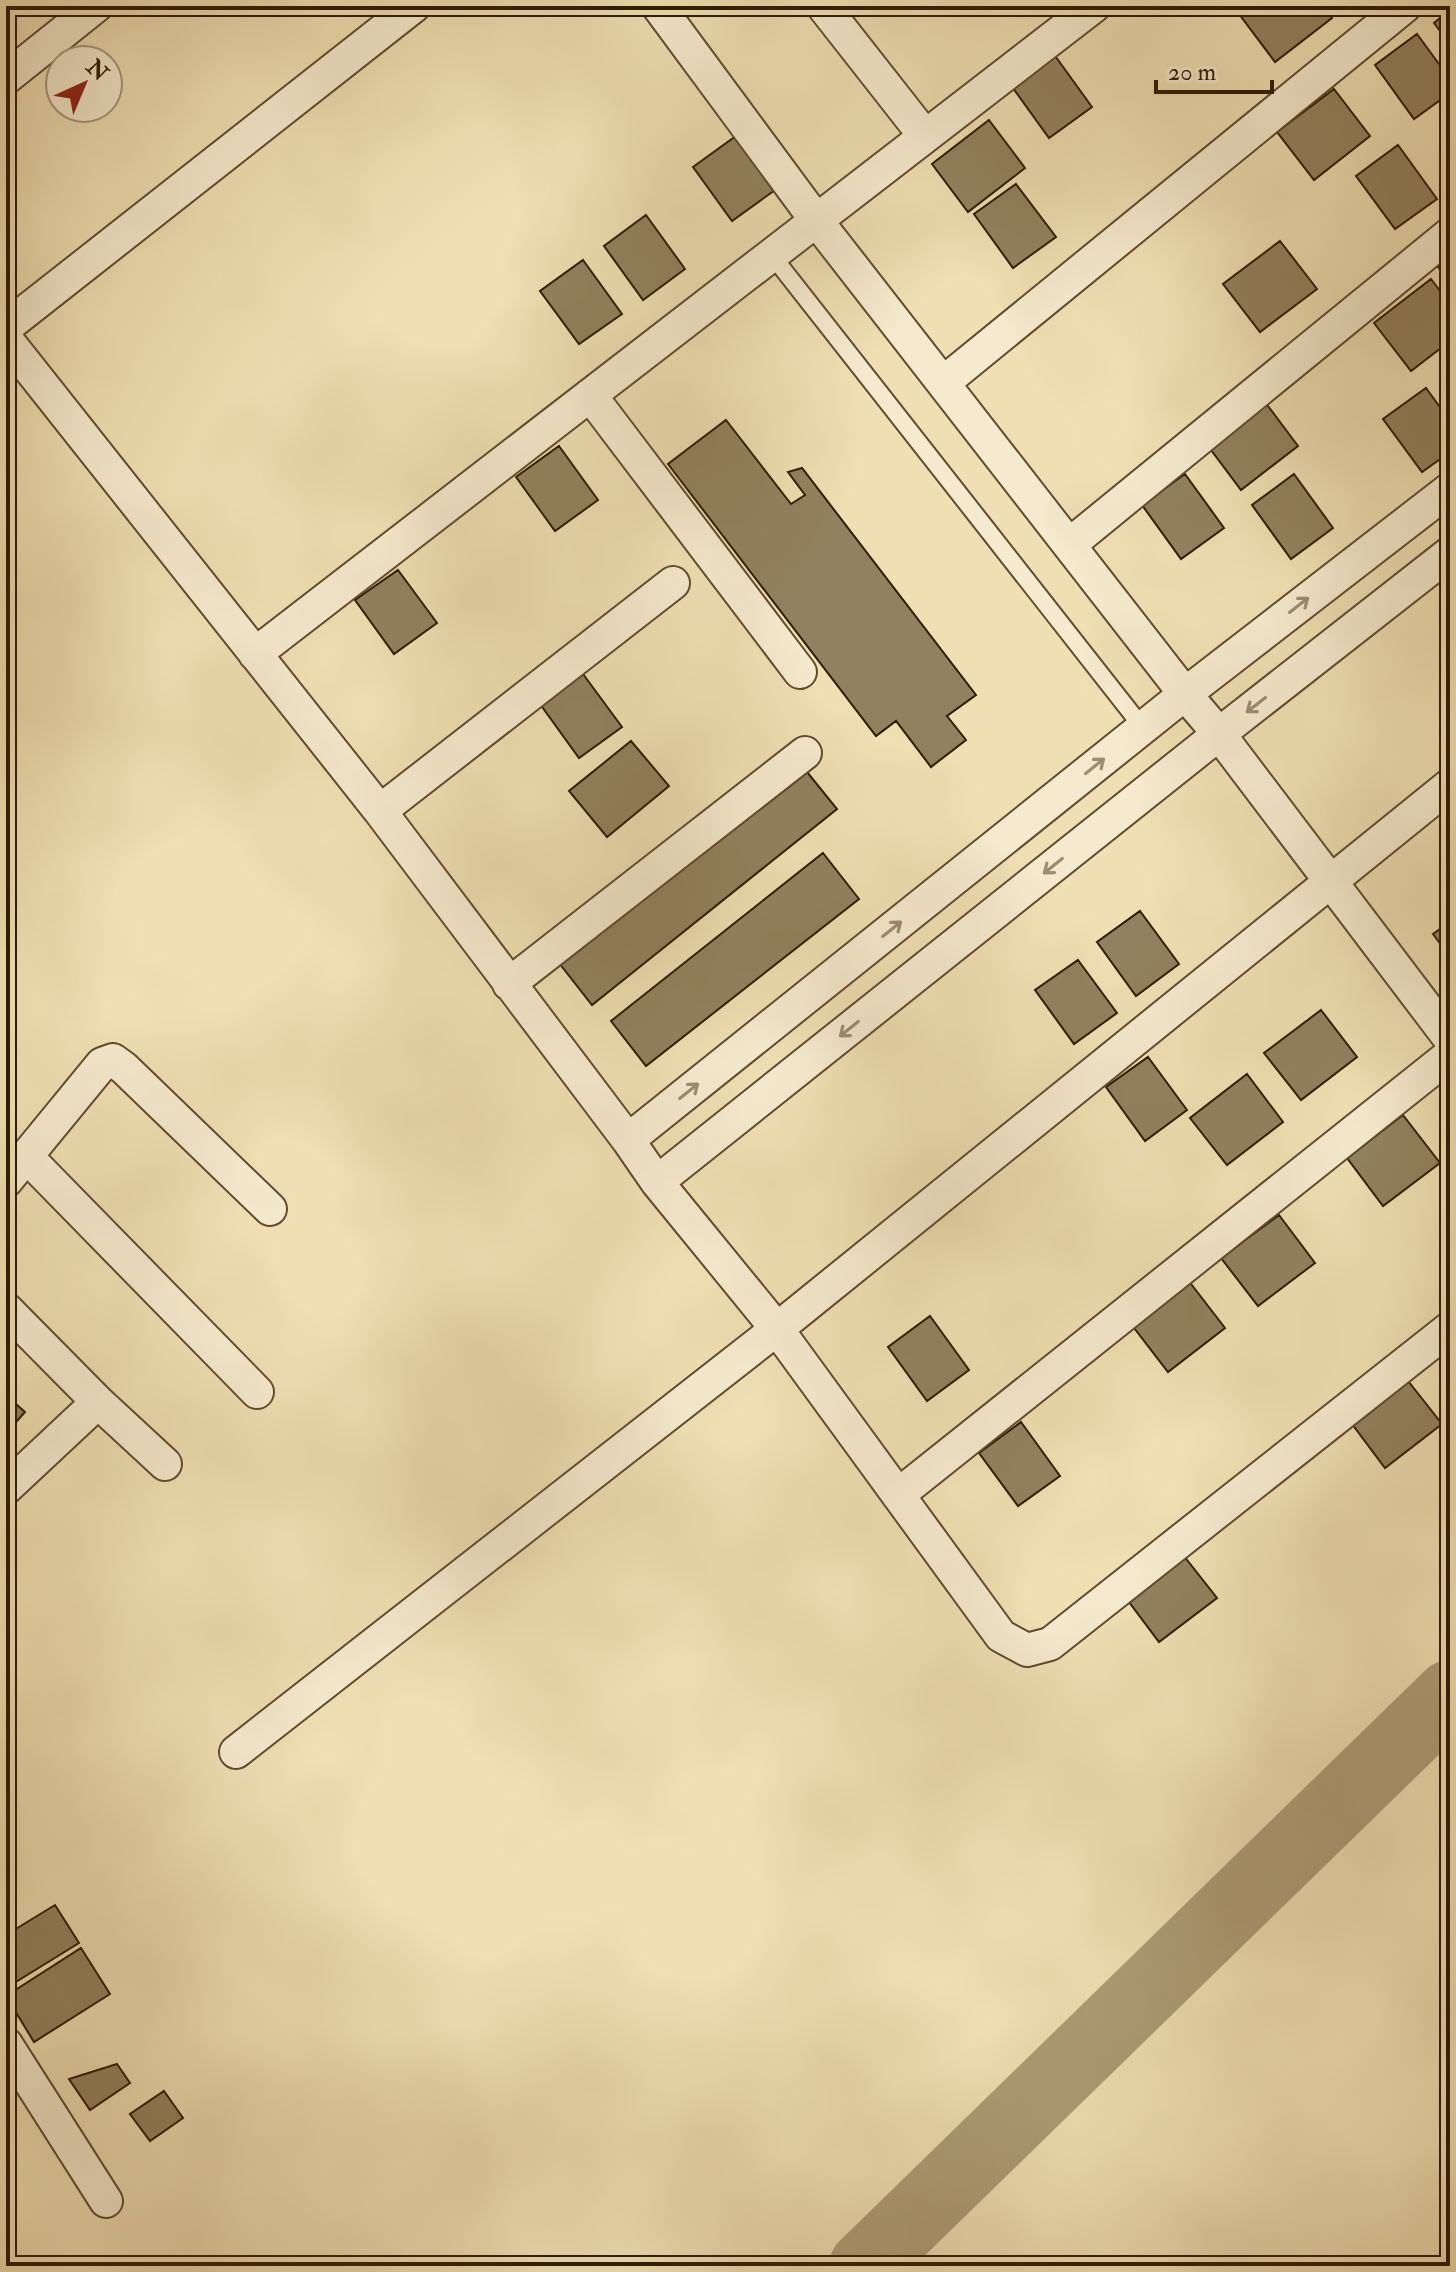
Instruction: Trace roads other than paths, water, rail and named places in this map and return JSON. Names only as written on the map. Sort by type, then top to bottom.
[{"type":"street","points":[[6,78],[96,6]]},
{"type":"street","points":[[6,327],[414,6]]},
{"type":"street","points":[[658,6],[816,220],[1219,734],[1450,1039]]},
{"type":"street","points":[[823,6],[925,136]]},
{"type":"street","points":[[255,654],[1094,6]]},
{"type":"street","points":[[943,383],[1405,6]]},
{"type":"street","points":[[1069,545],[1450,234]]},
{"type":"street","points":[[6,339],[380,811],[657,1182],[777,1329],[1001,1636],[1027,1650],[1050,1644],[1450,1328]]},
{"type":"street","points":[[590,395],[800,672]]},
{"type":"street","points":[[628,1140],[1185,694],[1450,489]]},
{"type":"street","points":[[657,1182],[1450,553]]},
{"type":"street","points":[[380,811],[673,583]]},
{"type":"street","points":[[509,984],[805,753]]},
{"type":"street","points":[[236,1752],[777,1329],[1450,785]]},
{"type":"street","points":[[898,1495],[1450,1055]]},
{"type":"street","points":[[257,1392],[16,1169],[102,1064],[113,1060],[270,1209]]},
{"type":"street","points":[[6,1309],[165,1464]]},
{"type":"street","points":[[6,1488],[98,1402]]},
{"type":"street","points":[[6,2044],[106,2201]]},
{"type":"lane","points":[[771,254],[1143,728]]},
{"type":"waterway","points":[[864,2266],[1450,1695]]}]
